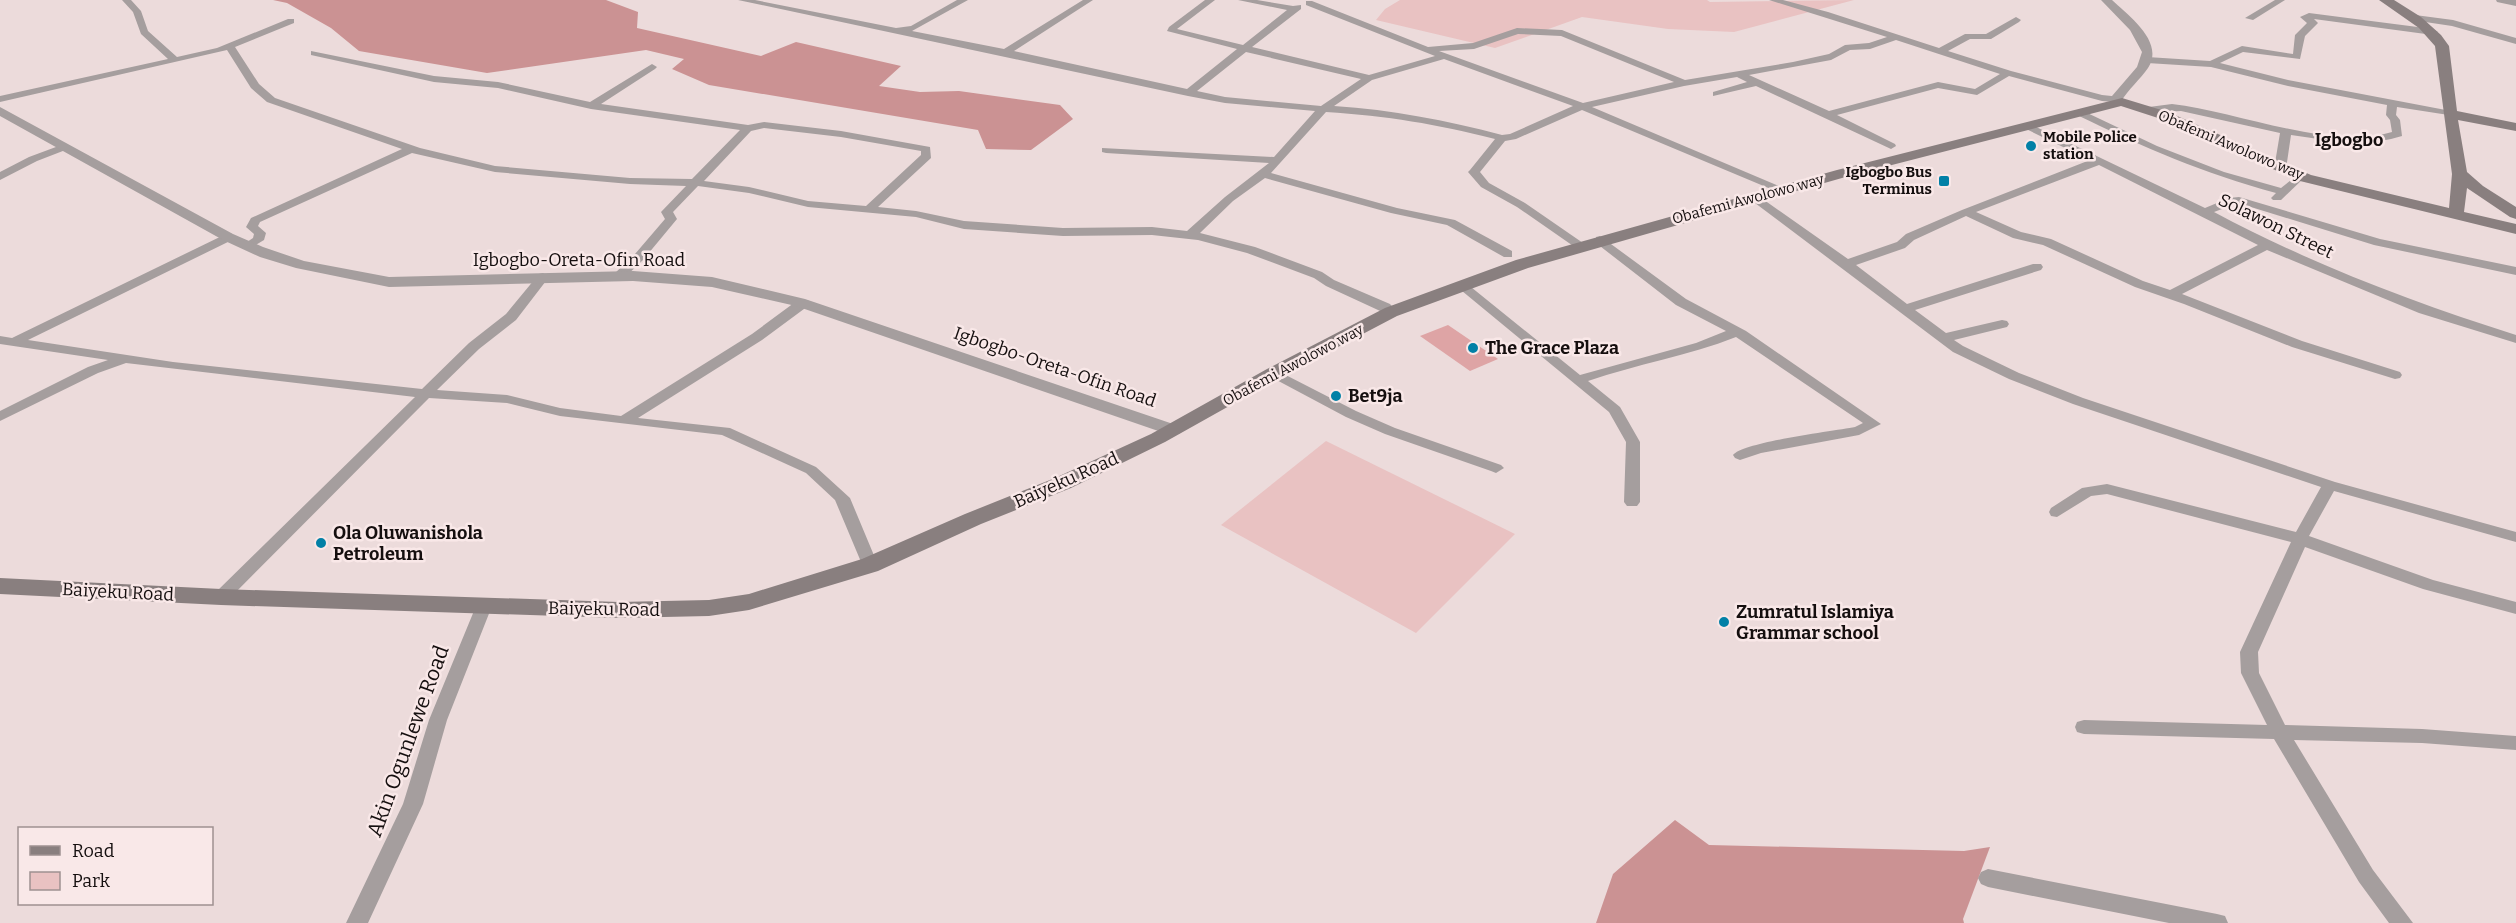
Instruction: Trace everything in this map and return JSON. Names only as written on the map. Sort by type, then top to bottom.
[{"type":"main road","points":[[2385,0],[2433,32],[2442,46],[2460,174],[2456,215]]},
{"type":"main road","name":"Obafemi Awolowo way","points":[[1173,430],[1391,312],[1522,264],[1753,197],[1885,161],[2081,113],[2119,101],[2149,110],[2300,176],[2516,229]]},
{"type":"main road","points":[[2451,114],[2516,127]]},
{"type":"main road","points":[[2460,174],[2477,189],[2516,214]]},
{"type":"main road","name":"Baiyeku Road","points":[[0,586],[221,597],[484,606],[619,610],[710,608],[749,602],[870,565],[973,519],[1063,483],[1173,430]]},
{"type":"street","points":[[126,0],[137,11],[144,32],[174,60]]},
{"type":"street","points":[[742,0],[1225,100],[1323,110],[1379,112],[1438,120],[1502,138],[1512,137],[1582,106],[1684,83],[1740,75],[1831,57],[1848,47],[1870,46],[1895,37]]},
{"type":"street","points":[[893,31],[913,28],[964,0]]},
{"type":"street","points":[[1005,53],[1089,0]]},
{"type":"street","points":[[1211,0],[1172,31],[1368,78]]},
{"type":"street","points":[[1242,0],[1294,9]]},
{"type":"street","points":[[1773,0],[2008,73],[2119,101],[2118,96],[2146,60],[2148,52],[2143,39],[2106,0]]},
{"type":"street","points":[[2250,18],[2281,0]]},
{"type":"street","points":[[2500,0],[2516,3]]},
{"type":"street","points":[[1188,93],[1294,9],[1310,1],[1444,56],[1582,106],[1782,190]]},
{"type":"street","points":[[2211,64],[2242,49],[2297,57],[2300,35],[2313,23],[2306,17],[2309,16],[2433,32]]},
{"type":"street","points":[[2415,18],[2453,23],[2516,41]]},
{"type":"street","points":[[1940,51],[1968,36],[1988,37],[2016,20]]},
{"type":"street","points":[[0,99],[230,47],[291,21]]},
{"type":"street","points":[[1426,48],[1473,45],[1517,31],[1562,33],[1684,83]]},
{"type":"street","points":[[230,47],[255,86],[271,100],[412,149],[495,169],[630,181],[697,183],[749,190],[808,204],[916,214],[964,225],[1063,232],[1152,231],[1190,235],[1251,250],[1318,275],[1391,312]]},
{"type":"street","points":[[314,53],[434,79],[498,85],[591,106],[748,128],[764,125],[808,130],[926,149],[927,156],[868,210]]},
{"type":"street","points":[[1190,235],[1230,199],[1263,174],[1323,110],[1368,78],[1444,56]]},
{"type":"street","points":[[2146,60],[2211,64],[2288,83],[2451,114]]},
{"type":"street","points":[[591,106],[652,67]]},
{"type":"street","points":[[1828,114],[1938,85],[1977,92],[2008,73]]},
{"type":"street","points":[[1740,75],[1828,114],[1891,146]]},
{"type":"street","points":[[1716,94],[1757,82]]},
{"type":"street","points":[[2149,110],[2181,108],[2286,131],[2380,141],[2398,134],[2395,120],[2391,115],[2392,103]]},
{"type":"street","name":"Igbogbo-Oreta-Ofin Road","points":[[0,111],[228,237],[290,262],[389,282],[618,276],[712,282],[803,303],[990,365],[1173,430]]},
{"type":"street","points":[[2081,113],[2153,148],[2220,174],[2284,192]]},
{"type":"street","name":"Solawon Street","points":[[2028,126],[2205,212],[2267,245],[2424,310],[2516,339]]},
{"type":"street","points":[[618,276],[657,237],[671,219],[667,212],[748,128]]},
{"type":"street","points":[[2280,168],[2286,131]]},
{"type":"street","points":[[1502,138],[1474,172],[1485,185],[1521,205],[1579,246]]},
{"type":"street","points":[[0,177],[33,159],[64,147]]},
{"type":"street","points":[[247,246],[258,240],[260,233],[252,227],[255,220],[412,149]]},
{"type":"street","points":[[1106,150],[1276,160]]},
{"type":"street","points":[[1847,264],[1901,245],[1911,237],[1966,212],[2098,161]]},
{"type":"street","points":[[1263,174],[1395,211],[1451,222],[1508,254]]},
{"type":"street","points":[[2266,208],[2300,176]]},
{"type":"street","points":[[1753,197],[1847,264],[1958,349],[2014,376],[2078,401],[2330,485],[2516,537]]},
{"type":"street","points":[[2205,212],[2233,200],[2378,242],[2516,271]]},
{"type":"street","points":[[1966,212],[2017,235],[2047,242],[2139,284],[2297,344],[2395,375]]},
{"type":"street","points":[[0,347],[7,341],[228,237]]},
{"type":"street","points":[[1600,240],[1681,302],[1736,332],[1874,424],[1859,431],[1758,449],[1740,455]]},
{"type":"street","points":[[2171,295],[2267,245]]},
{"type":"street","points":[[1904,309],[2037,267]]},
{"type":"street","points":[[221,597],[474,346],[511,317],[543,277]]},
{"type":"street","points":[[1462,286],[1615,410],[1633,442],[1632,502]]},
{"type":"street","points":[[623,421],[757,337],[803,303]]},
{"type":"street","points":[[1944,338],[2002,324]]},
{"type":"street","points":[[1578,380],[1606,370],[1701,346],[1736,332]]},
{"type":"street","points":[[7,341],[126,358],[426,394],[507,399],[560,411],[623,421],[725,430],[811,470],[842,498],[870,565]]},
{"type":"street","points":[[93,369],[104,355]]},
{"type":"street","points":[[0,417],[93,369],[126,358]]},
{"type":"street","points":[[1275,373],[1351,414],[1390,431],[1496,468]]},
{"type":"street","points":[[2330,485],[2300,539],[2249,652],[2250,674],[2280,733],[2366,876],[2402,923]]},
{"type":"street","points":[[2057,512],[2087,492],[2108,489],[2300,539],[2429,585],[2516,608]]},
{"type":"street","name":"Akin Ogunlewe Road","points":[[357,923],[413,804],[438,720],[484,606]]},
{"type":"street","points":[[2084,727],[2422,736],[2516,743]]},
{"type":"street","points":[[1988,878],[2217,923]]},
{"type":"green space","points":[[1400,0],[1707,0],[1710,2],[1854,0],[1734,32],[1668,29],[1582,17],[1495,48],[1376,20],[1385,9]]},
{"type":"green space","points":[[1326,441],[1515,534],[1416,633],[1221,525]]},
{"type":"shaded area","points":[[273,0],[606,0],[638,12],[637,28],[761,56],[796,42],[901,66],[879,86],[920,92],[959,91],[1060,105],[1073,119],[1031,150],[986,149],[978,130],[709,85],[672,69],[684,59],[646,50],[487,73],[359,51],[331,28],[287,3]]},
{"type":"shaded area","points":[[1675,820],[1709,845],[1964,851],[1990,847],[1963,919],[1964,923],[1596,923],[1613,874]]},
{"type":"building","name":"The Grace Plaza","points":[[1448,325],[1498,359],[1470,371],[1420,336]]},
{"type":"place","name":"Mobile Police station","points":[[2031,146]]},
{"type":"place","name":"Igbogbo Bus Terminus","points":[[1944,181]]},
{"type":"place","name":"The Grace Plaza","points":[[1473,348]]},
{"type":"place","name":"Bet9ja","points":[[1336,396]]},
{"type":"place","name":"Ola Oluwanishola Petroleum","points":[[321,543]]},
{"type":"place","name":"Zumratul Islamiya Grammar school","points":[[1724,622]]},
{"type":"district","name":"Igbogbo","points":[[2349,140]]}]
